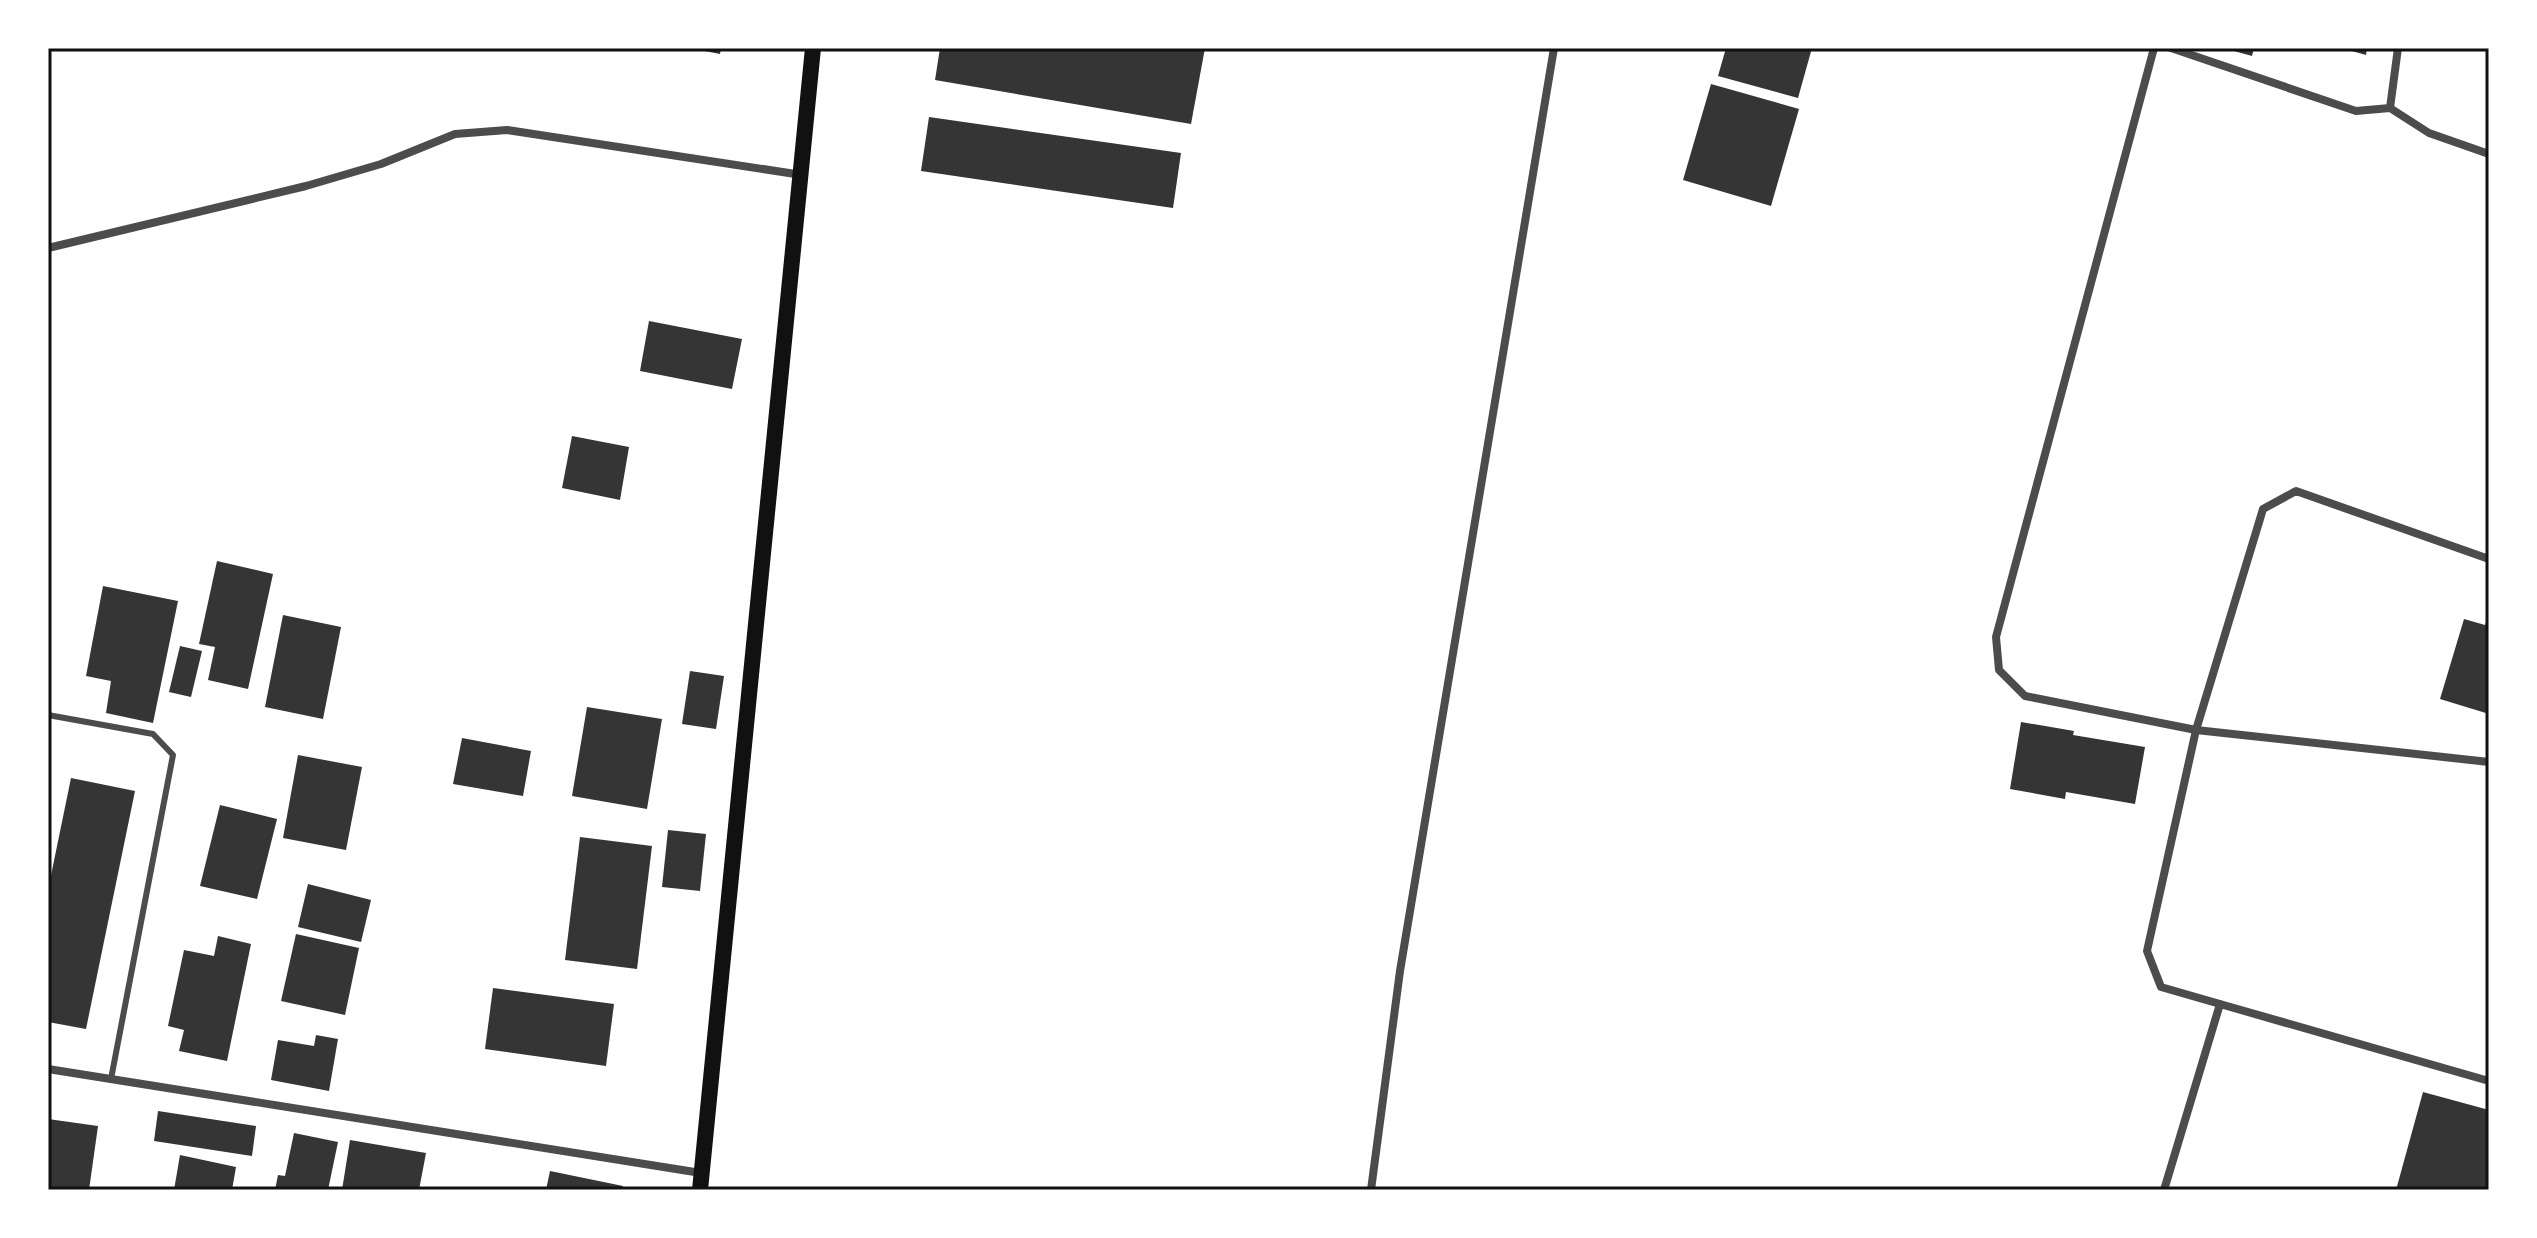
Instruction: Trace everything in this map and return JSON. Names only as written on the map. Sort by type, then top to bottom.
[{"type":"main road","points":[[701,1181],[803,175],[813,48]]},
{"type":"street","points":[[1371,1190],[1400,971],[1554,48]]},
{"type":"street","points":[[2154,48],[1996,637],[1999,670],[2025,696],[2196,730],[2489,762]]},
{"type":"street","points":[[2171,48],[2356,111],[2390,108],[2429,133],[2489,154]]},
{"type":"street","points":[[2390,108],[2398,48]]},
{"type":"street","points":[[48,248],[306,186],[381,164],[455,134],[507,130],[803,175]]},
{"type":"street","points":[[2489,559],[2296,491],[2263,509],[2196,730],[2147,951],[2161,987],[2489,1081]]},
{"type":"street","points":[[2164,1190],[2220,1004]]},
{"type":"street","points":[[48,1069],[701,1181]]},
{"type":"lane","points":[[48,715],[153,734],[173,755],[111,1079]]},
{"type":"building","points":[[689,48],[721,48],[720,54]]},
{"type":"building","points":[[940,48],[1205,48],[1191,124],[935,80]]},
{"type":"building","points":[[1726,48],[1812,48],[1798,98],[1718,76]]},
{"type":"building","points":[[2223,48],[2254,48],[2252,56]]},
{"type":"building","points":[[2341,48],[2367,48],[2366,55]]},
{"type":"building","points":[[1711,84],[1799,109],[1771,206],[1683,180]]},
{"type":"building","points":[[929,117],[1181,153],[1173,208],[921,171]]},
{"type":"building","points":[[649,321],[742,339],[732,389],[640,371]]},
{"type":"building","points":[[572,436],[629,447],[620,500],[562,488]]},
{"type":"building","points":[[217,561],[273,574],[248,689],[208,680],[215,647],[199,644]]},
{"type":"building","points":[[103,586],[178,601],[153,723],[106,713],[111,681],[86,676]]},
{"type":"building","points":[[2489,613],[2489,714],[2440,699],[2464,619],[2485,625]]},
{"type":"building","points":[[283,615],[341,627],[323,719],[265,707]]},
{"type":"building","points":[[180,646],[202,651],[191,697],[169,692]]},
{"type":"building","points":[[690,671],[724,676],[716,729],[682,724]]},
{"type":"building","points":[[587,707],[662,719],[647,809],[572,796]]},
{"type":"building","points":[[2021,722],[2074,731],[2073,735],[2145,747],[2135,804],[2066,792],[2065,799],[2010,789]]},
{"type":"building","points":[[462,738],[531,751],[523,796],[453,784]]},
{"type":"building","points":[[298,755],[362,767],[346,850],[283,838]]},
{"type":"building","points":[[71,778],[135,791],[86,1029],[48,1022],[48,890]]},
{"type":"building","points":[[220,805],[277,819],[257,899],[200,886]]},
{"type":"building","points":[[668,830],[706,834],[700,891],[662,887]]},
{"type":"building","points":[[580,837],[652,846],[637,969],[565,960]]},
{"type":"building","points":[[308,884],[371,900],[361,942],[298,927]]},
{"type":"building","points":[[296,934],[359,948],[345,1015],[281,1001]]},
{"type":"building","points":[[218,936],[251,944],[227,1061],[179,1051],[184,1030],[168,1026],[184,950],[214,956]]},
{"type":"building","points":[[493,988],[614,1004],[606,1066],[485,1049]]},
{"type":"building","points":[[316,1035],[338,1039],[329,1091],[271,1080],[278,1040],[314,1046]]},
{"type":"building","points":[[2423,1092],[2489,1110],[2489,1190],[2396,1190]]},
{"type":"building","points":[[158,1111],[256,1126],[252,1156],[154,1141]]},
{"type":"building","points":[[48,1119],[98,1126],[89,1190],[48,1190]]},
{"type":"building","points":[[294,1133],[338,1142],[328,1190],[275,1190],[278,1175],[285,1176]]},
{"type":"building","points":[[350,1140],[426,1153],[419,1190],[342,1190]]},
{"type":"building","points":[[180,1155],[236,1167],[232,1190],[174,1190]]},
{"type":"building","points":[[550,1171],[623,1186],[622,1190],[546,1190]]}]
